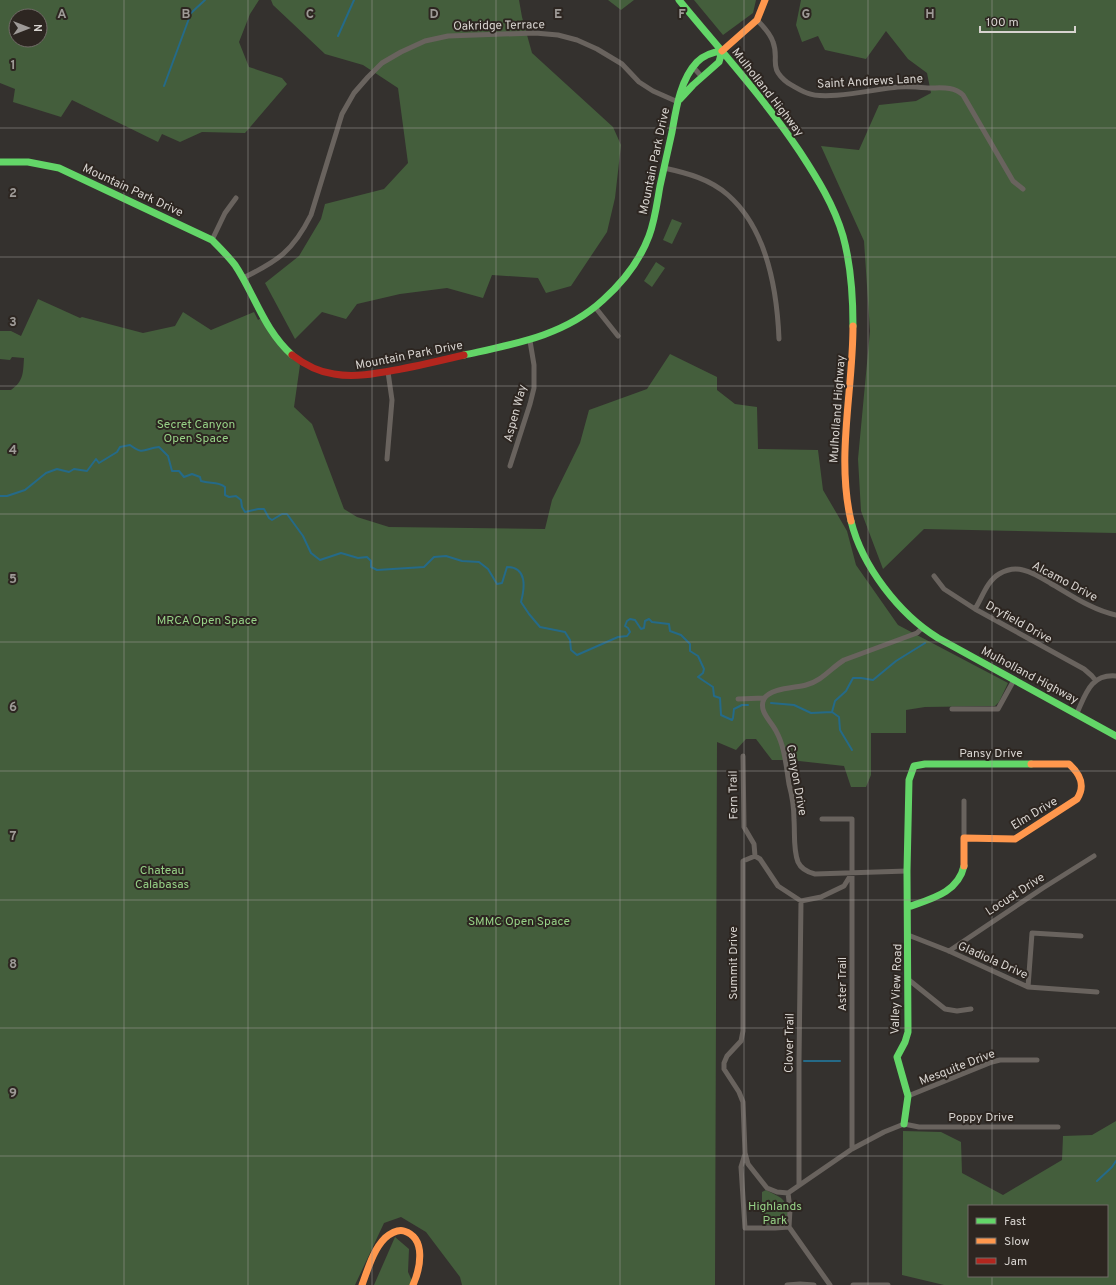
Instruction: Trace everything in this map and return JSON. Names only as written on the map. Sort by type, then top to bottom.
[{"type":"street","name":"Mulholland Highway","points":[[679,0],[768,107],[800,152],[823,190],[834,211],[842,232],[850,261],[854,310],[844,459],[845,489],[852,522],[863,553],[879,580],[892,596],[923,627],[1014,680],[1077,713],[1116,736]]},
{"type":"street","points":[[722,51],[757,20],[765,0]]},
{"type":"street","name":"Saint Andrews Lane","points":[[757,20],[773,42],[774,65],[776,71],[788,83],[807,94],[821,96],[899,87],[948,88],[958,91],[963,95],[1013,181],[1023,189]]},
{"type":"street","name":"Oakridge Terrace","points":[[243,278],[269,265],[282,256],[306,225],[311,215],[342,114],[354,93],[382,63],[425,41],[448,36],[535,33],[558,35],[578,40],[597,49],[622,64],[639,82],[653,91],[678,102]]},
{"type":"street","name":"Mountain Park Drive","points":[[1,162],[28,162],[60,168],[212,240],[224,250],[235,263],[274,337],[289,353],[318,371],[336,376],[353,377],[388,372],[530,341],[558,330],[577,320],[595,307],[619,283],[640,255],[648,237],[655,214],[678,102],[685,79],[693,67],[711,52],[722,51],[719,62],[678,102]]},
{"type":"street","points":[[693,67],[702,77]]},
{"type":"street","points":[[664,168],[687,173],[716,186],[728,195],[747,217],[762,245],[770,270],[777,303],[779,339]]},
{"type":"street","points":[[212,240],[225,213],[236,198]]},
{"type":"street","points":[[595,307],[618,336]]},
{"type":"street","name":"Aspen Way","points":[[510,466],[534,388],[534,365],[530,341]]},
{"type":"street","points":[[387,459],[392,400],[388,372]]},
{"type":"street","name":"Alcamo Drive","points":[[976,609],[990,582],[1005,571],[1014,569],[1024,570],[1035,574],[1094,608],[1116,615]]},
{"type":"street","name":"Dryfield Drive","points":[[934,576],[944,589],[976,609],[1084,669],[1096,681]]},
{"type":"street","points":[[738,699],[764,698],[774,691],[810,684],[822,678],[844,660],[917,633],[923,627]]},
{"type":"street","points":[[1077,713],[1089,687],[1101,677],[1116,676]]},
{"type":"street","points":[[952,709],[998,709],[1014,680]]},
{"type":"street","name":"Canyon Drive","points":[[764,698],[762,705],[764,714],[776,730],[784,751],[794,817],[796,853],[798,862],[802,868],[815,874],[907,871]]},
{"type":"street","name":"Fern Trail","points":[[743,756],[744,826],[754,844],[755,856]]},
{"type":"street","name":"Pansy Drive","points":[[914,766],[925,764],[1069,764]]},
{"type":"street","name":"Elm Drive","points":[[964,838],[1015,839],[1077,799],[1082,793],[1082,781],[1080,774],[1069,764]]},
{"type":"street","name":"Valley View Road","points":[[904,1124],[908,1096],[897,1057],[905,1042],[908,1032],[909,980],[907,871],[909,780],[914,766]]},
{"type":"street","points":[[908,907],[949,890],[959,880],[964,868],[964,802]]},
{"type":"street","name":"Aster Trail","points":[[822,819],[852,819],[852,1149]]},
{"type":"street","points":[[755,856],[760,859],[778,886],[801,901],[820,897],[844,886],[852,873]]},
{"type":"street","name":"Summit Drive","points":[[755,856],[744,860],[743,862],[743,1031],[741,1041],[727,1056],[724,1063],[724,1069],[739,1092],[743,1102],[745,1152],[748,1164],[767,1188],[777,1192],[788,1193]]},
{"type":"street","name":"Locust Drive","points":[[949,951],[1036,892],[1094,856]]},
{"type":"street","name":"Clover Trail","points":[[799,1184],[798,1061],[801,901]]},
{"type":"street","points":[[1028,987],[1032,934],[1081,936]]},
{"type":"street","name":"Gladiola Drive","points":[[908,935],[949,951],[1028,987],[1097,992]]},
{"type":"street","points":[[909,980],[945,1009],[958,1011],[971,1009]]},
{"type":"street","name":"Mesquite Drive","points":[[908,1096],[992,1062],[1000,1060],[1037,1060]]},
{"type":"street","points":[[830,1285],[788,1227],[790,1209],[788,1193],[852,1149],[884,1132],[904,1124]]},
{"type":"street","name":"Poppy Drive","points":[[904,1124],[919,1127],[1058,1127]]},
{"type":"street","points":[[745,1152],[741,1167],[745,1228],[788,1227]]},
{"type":"street","points":[[362,1285],[381,1241],[390,1233],[398,1230],[407,1232],[418,1244],[420,1256],[419,1268],[413,1285]]},
{"type":"street","points":[[787,1285],[814,1285]]},
{"type":"street","points":[[852,1285],[888,1285]]},
{"type":"green space","points":[[0,0],[259,0],[250,14],[239,42],[249,67],[282,78],[287,84],[245,133],[202,132],[180,142],[162,134],[158,142],[72,100],[61,117],[13,102],[15,89],[0,83]]},
{"type":"green space","points":[[271,0],[519,0],[532,53],[613,127],[621,145],[615,198],[607,232],[571,286],[546,293],[538,278],[492,275],[483,298],[447,288],[400,294],[357,304],[346,319],[322,312],[295,339],[265,283],[299,256],[321,219],[325,204],[384,189],[408,163],[398,88],[363,65],[325,54],[273,5]]},
{"type":"green space","points":[[608,0],[634,0],[621,10]]},
{"type":"green space","points":[[694,0],[756,0],[753,13],[723,35]]},
{"type":"green space","points":[[801,0],[1116,0],[1116,533],[924,529],[883,569],[861,511],[858,459],[870,331],[864,241],[821,146],[859,150],[879,105],[916,101],[931,93],[927,73],[908,59],[886,31],[866,59],[825,50],[818,36],[802,42],[796,25]]},
{"type":"green space","points":[[672,219],[682,223],[672,244],[663,240]]},
{"type":"green space","points":[[656,262],[665,268],[652,287],[644,281]]},
{"type":"green space","points":[[38,299],[80,318],[82,317],[143,333],[175,326],[183,312],[211,330],[254,312],[258,320],[263,317],[300,365],[294,407],[312,424],[344,509],[357,517],[389,527],[545,529],[552,500],[580,443],[589,410],[647,389],[670,354],[717,377],[717,390],[735,404],[757,407],[758,449],[818,450],[823,490],[847,531],[856,565],[898,625],[1008,683],[999,702],[995,706],[925,707],[906,710],[906,733],[871,733],[871,775],[866,787],[851,787],[844,766],[790,760],[772,760],[756,739],[746,739],[736,750],[717,742],[715,1285],[462,1285],[460,1277],[426,1232],[401,1217],[384,1223],[355,1285],[0,1285],[0,390],[11,390],[21,380],[24,358],[12,357],[10,360],[0,359],[0,331],[11,331],[21,336]]},
{"type":"green space","points":[[1116,1121],[1116,1285],[944,1285],[902,1275],[903,1131],[941,1132],[961,1142],[962,1173],[1003,1195],[1062,1160],[1063,1136],[1092,1135]]},
{"type":"green space","name":"Highlands Park","points":[[766,1190],[781,1198],[786,1204],[788,1212],[785,1222],[782,1225],[762,1225],[762,1192]]},
{"type":"green space","points":[[395,1237],[409,1249],[408,1272],[414,1285],[374,1285]]},
{"type":"waterway","points":[[164,86],[191,13],[205,0]]},
{"type":"waterway","points":[[338,36],[354,0]]},
{"type":"waterway","points":[[0,496],[7,496],[25,490],[46,473],[57,469],[69,472],[74,469],[87,471],[96,459],[99,463],[117,452],[120,447],[130,445],[142,451],[159,447],[168,456],[172,471],[179,471],[184,477],[192,474],[200,477],[201,481],[222,485],[225,487],[225,495],[229,497],[236,496],[241,500],[242,507],[245,512],[264,509],[269,518],[272,520],[282,514],[287,514],[303,536],[311,553],[320,560],[341,553],[358,558],[367,557],[371,561],[371,567],[377,570],[424,567],[434,557],[446,556],[462,561],[479,562],[488,569],[497,584],[502,583],[507,567],[514,568],[518,570],[523,579],[524,584],[521,602],[529,614],[540,627],[565,632],[570,640],[571,650],[577,655],[618,637],[627,636],[630,632],[625,626],[627,621],[630,619],[635,620],[641,629],[644,628],[645,621],[649,619],[652,622],[669,624],[670,631],[681,635],[690,644],[690,651],[698,656],[704,669],[703,673],[698,677],[713,687],[714,696],[720,698],[721,715],[732,720],[734,709],[742,705],[748,705]]},
{"type":"waterway","points":[[771,703],[794,705],[811,713],[832,712],[835,701],[846,691],[853,678],[873,680],[896,661],[925,643]]},
{"type":"waterway","points":[[832,712],[839,717],[840,730],[852,750]]},
{"type":"waterway","points":[[804,1061],[840,1061]]},
{"type":"waterway","points":[[1097,1181],[1112,1167],[1116,1161]]},
{"type":"traffic: fast","points":[[679,0],[772,112],[800,152],[824,192],[835,213],[846,247],[851,280],[853,326]]},
{"type":"traffic: fast","points":[[680,99],[693,85],[719,62],[722,51]]},
{"type":"traffic: fast","points":[[464,355],[538,337],[572,322],[603,300],[624,279],[641,254],[651,230],[677,104],[686,77],[691,69],[703,57],[722,51]]},
{"type":"traffic: fast","points":[[1,162],[28,162],[59,168],[212,240],[235,265],[274,335],[292,355]]},
{"type":"traffic: fast","points":[[851,521],[856,538],[873,571],[896,602],[924,628],[938,638],[1116,736]]},
{"type":"traffic: fast","points":[[904,1124],[908,1096],[897,1057],[905,1042],[908,1032],[907,871],[909,780],[914,766],[925,764],[1031,764]]},
{"type":"traffic: fast","points":[[908,907],[934,898],[949,889],[956,883],[964,866]]},
{"type":"traffic: slow","points":[[722,51],[757,20],[765,0]]},
{"type":"traffic: slow","points":[[851,521],[845,473],[845,448],[853,326]]},
{"type":"traffic: slow","points":[[964,866],[964,838],[1015,839],[1077,799],[1080,794],[1081,784],[1079,776],[1069,764],[1031,764]]},
{"type":"traffic: slow","points":[[362,1285],[377,1248],[385,1238],[396,1231],[404,1231],[411,1235],[416,1240],[419,1247],[420,1255],[418,1271],[413,1285]]},
{"type":"traffic: jam","points":[[292,355],[317,370],[342,375],[393,371],[464,355]]},
{"type":"park label","name":"Secret Canyon Open Space","points":[[196,431]]},
{"type":"park label","name":"MRCA Open Space","points":[[207,620]]},
{"type":"park label","name":"Chateau Calabasas","points":[[162,877]]},
{"type":"park label","name":"SMMC Open Space","points":[[519,921]]}]
